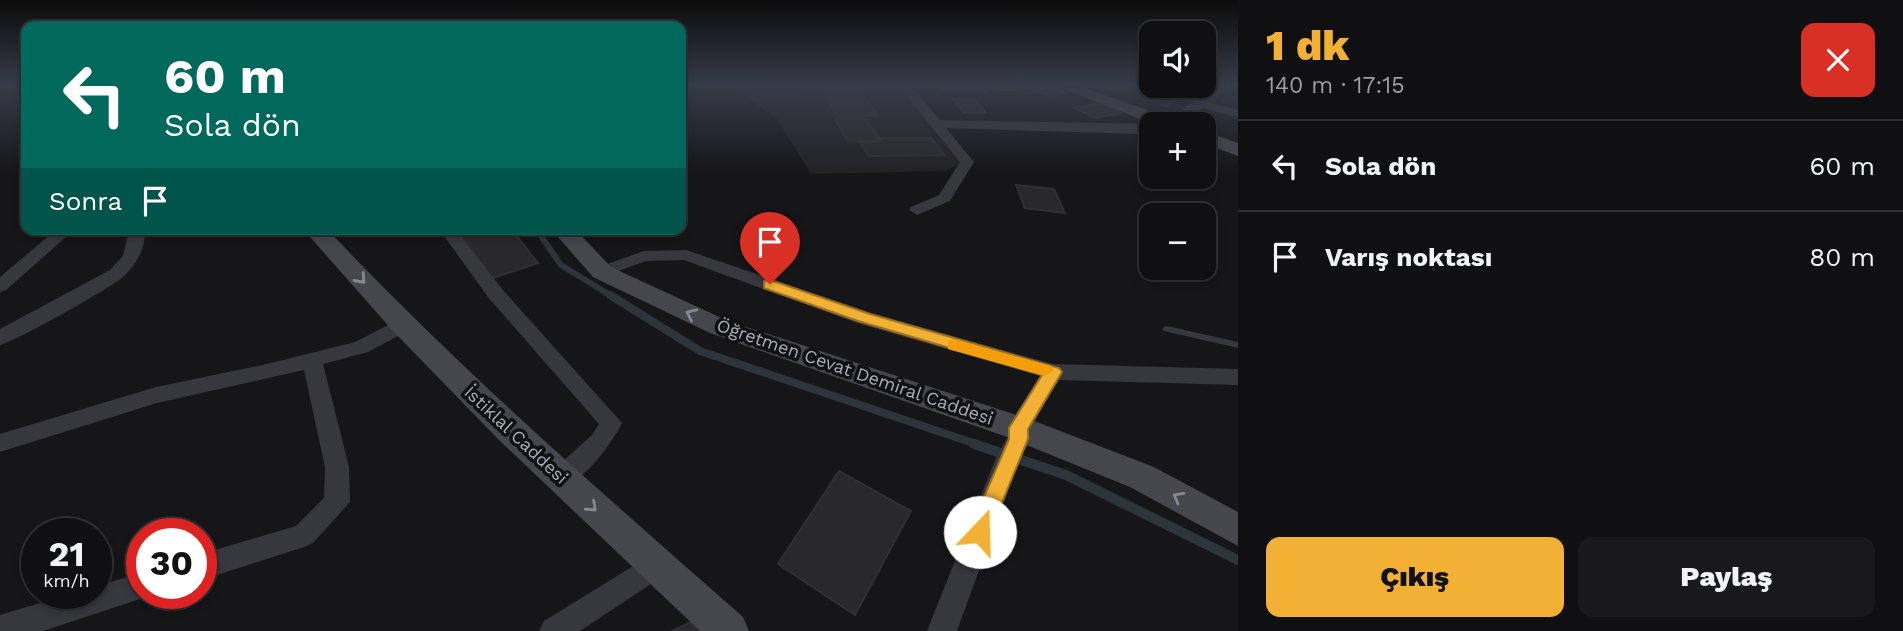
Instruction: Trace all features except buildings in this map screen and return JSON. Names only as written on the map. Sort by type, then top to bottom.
[{"type":"main road","points":[[1216,142],[1238,150]]},
{"type":"main road","name":"İstiklal Caddesi","points":[[320,235],[402,325],[561,478],[729,631]]},
{"type":"main road","name":"Öğretmen Cevat Demiral Caddesi","points":[[568,235],[602,272],[719,327],[1015,442],[1142,477],[1238,530]]},
{"type":"street","points":[[917,210],[945,198],[967,162],[930,114]]},
{"type":"street","points":[[938,124],[1139,130]]},
{"type":"street","points":[[0,286],[60,235]]},
{"type":"street","points":[[0,338],[116,274],[131,257],[137,235]]},
{"type":"street","points":[[452,235],[495,293],[611,423],[600,442],[561,478]]},
{"type":"street","points":[[602,272],[644,256],[685,255],[864,318],[1053,372],[1238,377]]},
{"type":"street","points":[[0,443],[156,395],[361,347],[402,325]]},
{"type":"street","points":[[217,562],[304,534],[337,502],[337,467],[312,360]]},
{"type":"street","points":[[942,631],[1015,442],[1053,372]]},
{"type":"street","points":[[554,631],[656,565]]},
{"type":"street","points":[[0,630],[126,591]]},
{"type":"lane","points":[[1167,330],[1238,345]]},
{"type":"shaded area","points":[[771,114],[929,114],[969,159],[946,171],[811,174],[777,119]]},
{"type":"waterway","points":[[540,235],[561,265],[613,297]]},
{"type":"waterway","points":[[610,295],[700,351],[979,445]]},
{"type":"waterway","points":[[974,444],[1066,475],[1238,560]]},
{"type":"slow traffic","points":[[953,345],[1045,370]]},
{"type":"route","points":[[770,284],[864,318],[1053,372],[1018,428],[1019,439],[1008,458],[980,532]]}]
